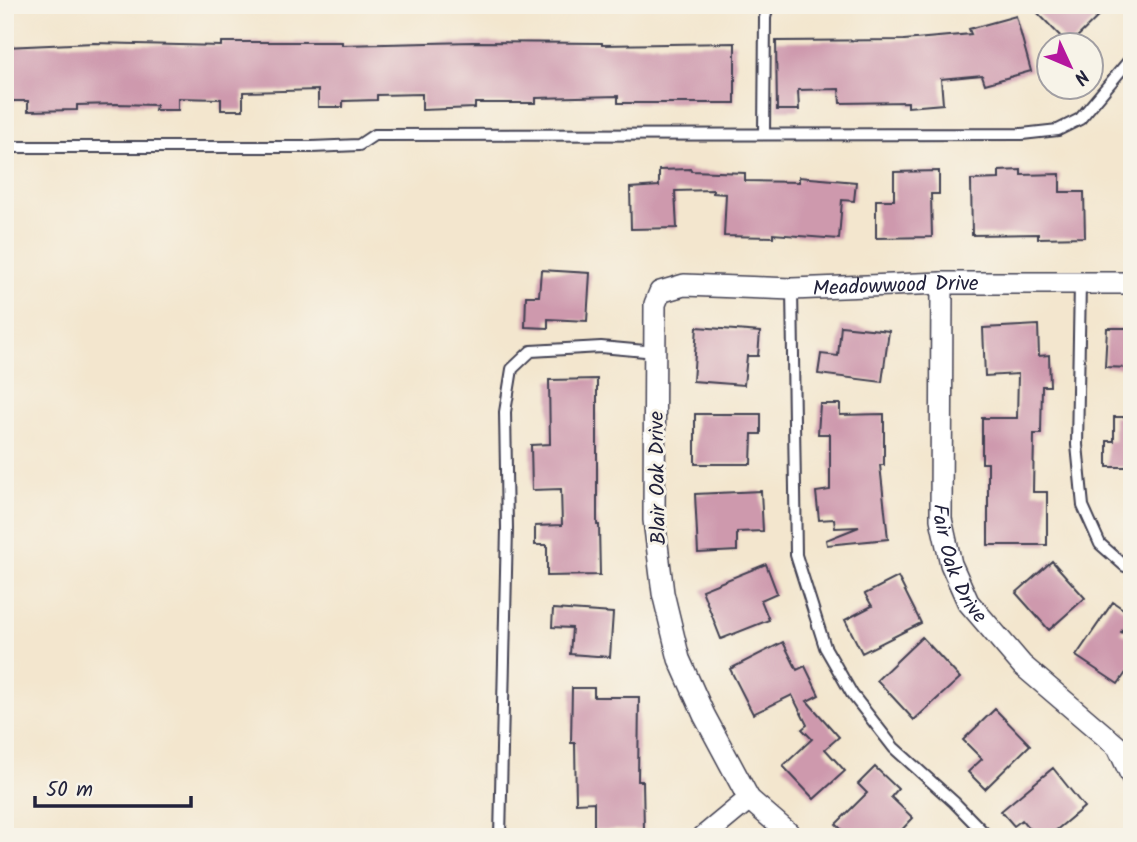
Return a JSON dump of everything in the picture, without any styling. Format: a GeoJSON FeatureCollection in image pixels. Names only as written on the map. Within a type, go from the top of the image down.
{"type":"FeatureCollection","features":[{"type":"Feature","properties":{"kind":"street","name":"Meadowwood Drive"},"geometry":{"type":"LineString","coordinates":[[660,292],[684,285],[792,289],[942,283],[1132,283]]}},
{"type":"Feature","properties":{"kind":"street","name":"Fair Oak Drive"},"geometry":{"type":"LineString","coordinates":[[942,283],[941,519],[951,564],[968,602],[1022,666],[1125,742],[1132,777]]}},
{"type":"Feature","properties":{"kind":"street","name":"Blair Oak Drive"},"geometry":{"type":"LineString","coordinates":[[660,292],[655,304],[654,520],[663,593],[679,659],[704,715],[749,799],[793,837]]}},
{"type":"Feature","properties":{"kind":"street"},"geometry":{"type":"LineString","coordinates":[[703,837],[749,799]]}},
{"type":"Feature","properties":{"kind":"lane"},"geometry":{"type":"LineString","coordinates":[[764,134],[765,18],[768,5]]}},
{"type":"Feature","properties":{"kind":"lane"},"geometry":{"type":"LineString","coordinates":[[5,147],[312,147],[359,145],[374,135],[1022,134],[1058,130],[1080,119],[1132,57]]}},
{"type":"Feature","properties":{"kind":"lane"},"geometry":{"type":"LineString","coordinates":[[1080,283],[1077,445],[1083,506],[1100,544],[1125,566],[1132,568]]}},
{"type":"Feature","properties":{"kind":"lane"},"geometry":{"type":"LineString","coordinates":[[792,289],[796,555],[825,647],[852,694],[894,748],[988,837]]}},
{"type":"Feature","properties":{"kind":"lane"},"geometry":{"type":"LineString","coordinates":[[500,837],[507,528],[505,412],[512,369],[531,351],[601,347],[656,352]]}},
{"type":"Feature","properties":{"kind":"building"},"geometry":{"type":"Polygon","coordinates":[[[1030,5],[1110,5],[1082,32],[1056,32],[1030,5]]]}},
{"type":"Feature","properties":{"kind":"building"},"geometry":{"type":"Polygon","coordinates":[[[1016,16],[1031,71],[985,84],[982,75],[941,79],[943,104],[908,107],[908,102],[840,103],[839,89],[798,90],[799,110],[777,110],[776,41],[904,40],[971,34],[969,29],[1016,16]]]}},
{"type":"Feature","properties":{"kind":"building"},"geometry":{"type":"Polygon","coordinates":[[[221,42],[342,42],[342,45],[473,42],[602,45],[735,43],[735,103],[618,103],[618,96],[536,98],[536,103],[475,103],[475,108],[422,110],[422,94],[377,95],[377,100],[343,101],[343,107],[318,107],[318,90],[243,92],[243,110],[221,110],[221,99],[178,98],[178,110],[155,110],[156,105],[116,104],[77,105],[77,110],[28,111],[28,101],[5,101],[5,47],[94,43],[221,46],[221,42]]]}},
{"type":"Feature","properties":{"kind":"building"},"geometry":{"type":"Polygon","coordinates":[[[659,170],[745,173],[745,181],[799,182],[799,177],[856,182],[854,201],[842,200],[839,239],[773,234],[773,237],[724,236],[726,194],[713,193],[713,190],[675,191],[677,228],[631,229],[630,188],[659,186],[659,170]]]}},
{"type":"Feature","properties":{"kind":"building"},"geometry":{"type":"Polygon","coordinates":[[[1021,170],[1021,175],[1060,174],[1060,192],[1084,192],[1085,237],[1038,238],[1038,234],[972,235],[971,180],[999,179],[999,171],[1021,170]]]}},
{"type":"Feature","properties":{"kind":"building"},"geometry":{"type":"Polygon","coordinates":[[[939,171],[939,194],[931,194],[932,237],[876,238],[876,200],[894,200],[894,172],[939,171]]]}},
{"type":"Feature","properties":{"kind":"building"},"geometry":{"type":"Polygon","coordinates":[[[541,270],[590,273],[587,321],[548,319],[548,328],[525,327],[526,296],[539,296],[541,270]]]}},
{"type":"Feature","properties":{"kind":"building"},"geometry":{"type":"Polygon","coordinates":[[[1038,325],[1039,356],[1049,355],[1050,386],[1042,386],[1041,434],[1034,434],[1033,492],[1047,492],[1047,545],[988,545],[988,463],[982,463],[982,418],[1017,418],[1018,374],[985,376],[983,328],[1038,325]]]}},
{"type":"Feature","properties":{"kind":"building"},"geometry":{"type":"Polygon","coordinates":[[[841,326],[889,331],[882,382],[818,374],[821,354],[838,356],[841,326]]]}},
{"type":"Feature","properties":{"kind":"building"},"geometry":{"type":"Polygon","coordinates":[[[697,327],[760,332],[758,356],[747,356],[744,385],[693,381],[697,327]]]}},
{"type":"Feature","properties":{"kind":"building"},"geometry":{"type":"Polygon","coordinates":[[[1107,328],[1132,328],[1132,368],[1105,367],[1107,328]]]}},
{"type":"Feature","properties":{"kind":"building"},"geometry":{"type":"Polygon","coordinates":[[[597,379],[597,525],[600,575],[547,576],[547,545],[535,545],[535,526],[562,525],[561,489],[532,490],[531,445],[550,444],[549,380],[597,379]]]}},
{"type":"Feature","properties":{"kind":"building"},"geometry":{"type":"Polygon","coordinates":[[[820,404],[840,404],[840,415],[884,414],[884,465],[880,465],[888,539],[827,545],[826,540],[859,527],[835,528],[834,519],[819,520],[816,492],[830,490],[830,434],[818,434],[820,404]]]}},
{"type":"Feature","properties":{"kind":"building"},"geometry":{"type":"Polygon","coordinates":[[[695,414],[761,414],[761,434],[752,434],[751,464],[695,464],[695,414]]]}},
{"type":"Feature","properties":{"kind":"building"},"geometry":{"type":"Polygon","coordinates":[[[1114,417],[1132,417],[1132,467],[1107,467],[1107,441],[1114,441],[1114,417]]]}},
{"type":"Feature","properties":{"kind":"building"},"geometry":{"type":"Polygon","coordinates":[[[761,491],[763,531],[737,532],[737,551],[698,553],[695,494],[761,491]]]}},
{"type":"Feature","properties":{"kind":"building"},"geometry":{"type":"Polygon","coordinates":[[[1052,561],[1085,598],[1049,630],[1016,593],[1052,561]]]}},
{"type":"Feature","properties":{"kind":"building"},"geometry":{"type":"Polygon","coordinates":[[[766,564],[777,593],[761,600],[769,620],[721,639],[702,590],[766,564]]]}},
{"type":"Feature","properties":{"kind":"building"},"geometry":{"type":"Polygon","coordinates":[[[898,577],[921,623],[862,653],[845,620],[872,606],[865,594],[898,577]]]}},
{"type":"Feature","properties":{"kind":"building"},"geometry":{"type":"Polygon","coordinates":[[[1113,602],[1132,615],[1121,632],[1132,639],[1132,664],[1118,684],[1076,656],[1113,602]]]}},
{"type":"Feature","properties":{"kind":"building"},"geometry":{"type":"Polygon","coordinates":[[[553,609],[613,613],[610,657],[570,654],[572,628],[552,627],[553,609]]]}},
{"type":"Feature","properties":{"kind":"building"},"geometry":{"type":"Polygon","coordinates":[[[922,637],[960,678],[914,720],[877,680],[922,637]]]}},
{"type":"Feature","properties":{"kind":"building"},"geometry":{"type":"Polygon","coordinates":[[[783,642],[797,670],[805,666],[819,695],[807,701],[839,737],[825,749],[845,771],[814,799],[783,766],[812,739],[802,729],[807,725],[792,695],[753,714],[730,669],[783,642]]]}},
{"type":"Feature","properties":{"kind":"building"},"geometry":{"type":"Polygon","coordinates":[[[572,688],[594,688],[594,697],[639,697],[638,781],[643,781],[644,830],[594,830],[594,802],[576,803],[575,743],[571,743],[572,688]]]}},
{"type":"Feature","properties":{"kind":"building"},"geometry":{"type":"Polygon","coordinates":[[[995,709],[1030,745],[985,789],[968,772],[982,759],[963,740],[995,709]]]}},
{"type":"Feature","properties":{"kind":"building"},"geometry":{"type":"Polygon","coordinates":[[[875,767],[898,789],[891,797],[913,818],[895,837],[849,837],[836,824],[867,793],[858,784],[875,767]]]}},
{"type":"Feature","properties":{"kind":"building"},"geometry":{"type":"Polygon","coordinates":[[[1053,768],[1084,807],[1048,837],[1036,837],[1022,820],[1014,826],[1001,811],[1053,768]]]}}]}
